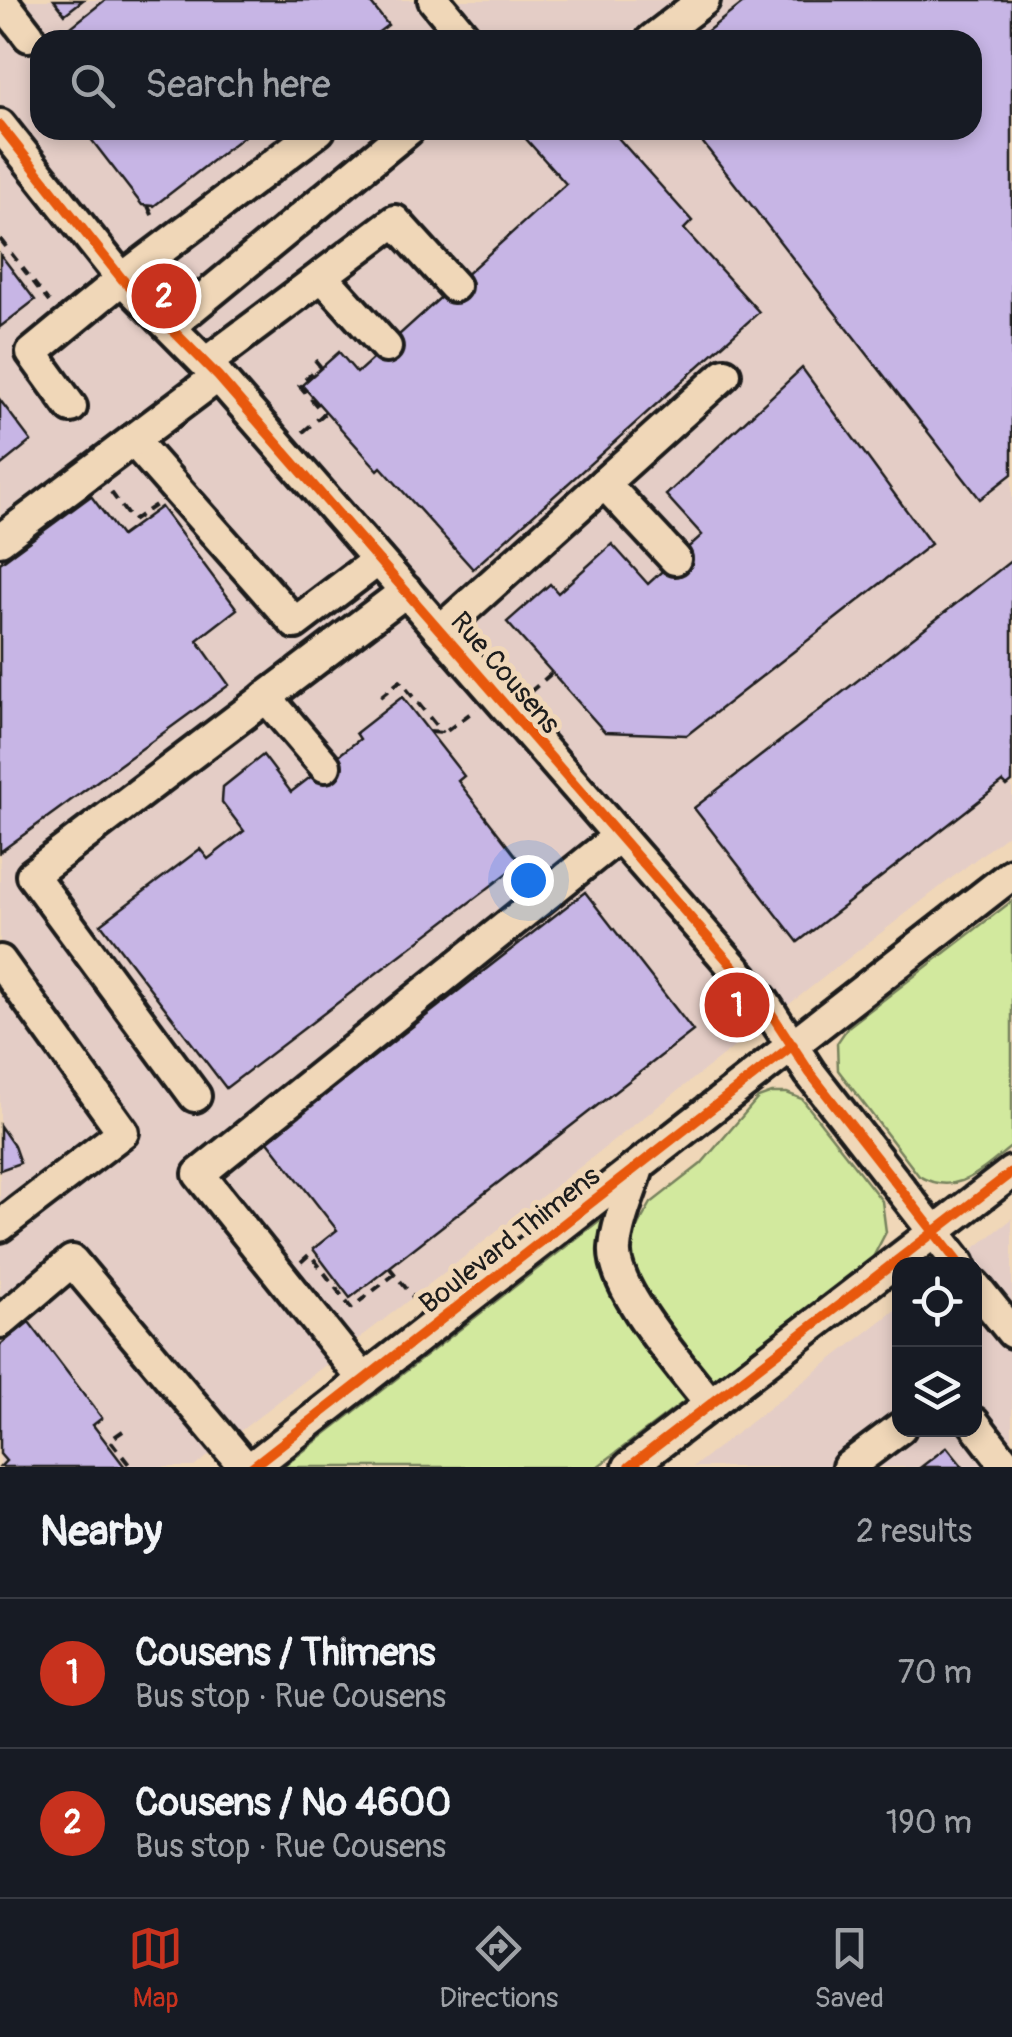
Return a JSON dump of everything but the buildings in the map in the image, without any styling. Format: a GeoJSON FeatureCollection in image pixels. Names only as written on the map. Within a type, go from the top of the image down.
{"type":"FeatureCollection","features":[{"type":"Feature","properties":{"kind":"street"},"geometry":{"type":"LineString","coordinates":[[1,0],[29,36]]}},
{"type":"Feature","properties":{"kind":"street"},"geometry":{"type":"LineString","coordinates":[[434,0],[459,30]]}},
{"type":"Feature","properties":{"kind":"street"},"geometry":{"type":"LineString","coordinates":[[665,30],[704,0]]}},
{"type":"Feature","properties":{"kind":"street","name":"Rue Cousens"},"geometry":{"type":"LineString","coordinates":[[0,124],[122,278],[212,369],[764,1001],[810,1073],[953,1257]]}},
{"type":"Feature","properties":{"kind":"street"},"geometry":{"type":"LineString","coordinates":[[71,407],[32,353],[122,278],[306,140]]}},
{"type":"Feature","properties":{"kind":"street"},"geometry":{"type":"LineString","coordinates":[[170,326],[396,140]]}},
{"type":"Feature","properties":{"kind":"street"},"geometry":{"type":"LineString","coordinates":[[0,540],[133,440],[322,276],[395,221],[454,286]]}},
{"type":"Feature","properties":{"kind":"street"},"geometry":{"type":"LineString","coordinates":[[322,276],[386,347]]}},
{"type":"Feature","properties":{"kind":"street"},"geometry":{"type":"LineString","coordinates":[[440,631],[726,374]]}},
{"type":"Feature","properties":{"kind":"street"},"geometry":{"type":"LineString","coordinates":[[133,440],[295,623],[378,560]]}},
{"type":"Feature","properties":{"kind":"street"},"geometry":{"type":"LineString","coordinates":[[604,484],[675,560]]}},
{"type":"Feature","properties":{"kind":"street"},"geometry":{"type":"LineString","coordinates":[[195,1096],[32,875],[406,591]]}},
{"type":"Feature","properties":{"kind":"street"},"geometry":{"type":"LineString","coordinates":[[266,697],[325,766]]}},
{"type":"Feature","properties":{"kind":"street"},"geometry":{"type":"LineString","coordinates":[[364,1380],[199,1174],[619,836]]}},
{"type":"Feature","properties":{"kind":"street","name":"Boulevard Thimens"},"geometry":{"type":"LineString","coordinates":[[248,1467],[1012,874]]}},
{"type":"Feature","properties":{"kind":"street"},"geometry":{"type":"LineString","coordinates":[[0,1226],[123,1132],[4,974]]}},
{"type":"Feature","properties":{"kind":"street"},"geometry":{"type":"LineString","coordinates":[[638,1168],[615,1246],[617,1271],[634,1303],[711,1405]]}},
{"type":"Feature","properties":{"kind":"street"},"geometry":{"type":"LineString","coordinates":[[629,1467],[1012,1172]]}},
{"type":"Feature","properties":{"kind":"street"},"geometry":{"type":"LineString","coordinates":[[0,1322],[72,1261],[248,1467]]}},
{"type":"Feature","properties":{"kind":"street"},"geometry":{"type":"LineString","coordinates":[[982,1295],[1012,1332]]}},
{"type":"Feature","properties":{"kind":"street"},"geometry":{"type":"LineString","coordinates":[[982,1433],[1008,1467]]}},
{"type":"Feature","properties":{"kind":"street"},"geometry":{"type":"LineString","coordinates":[[848,1467],[892,1434]]}},
{"type":"Feature","properties":{"kind":"path"},"geometry":{"type":"LineString","coordinates":[[0,239],[56,312]]}},
{"type":"Feature","properties":{"kind":"path"},"geometry":{"type":"LineString","coordinates":[[302,433],[324,413],[298,386],[320,366],[315,360]]}},
{"type":"Feature","properties":{"kind":"path"},"geometry":{"type":"LineString","coordinates":[[104,482],[134,523],[168,497]]}},
{"type":"Feature","properties":{"kind":"path"},"geometry":{"type":"LineString","coordinates":[[522,699],[552,672]]}},
{"type":"Feature","properties":{"kind":"path"},"geometry":{"type":"LineString","coordinates":[[380,697],[400,681],[442,733]]}},
{"type":"Feature","properties":{"kind":"path"},"geometry":{"type":"LineString","coordinates":[[430,732],[442,733],[476,708]]}},
{"type":"Feature","properties":{"kind":"path"},"geometry":{"type":"LineString","coordinates":[[307,1257],[310,1254],[351,1308],[395,1274]]}},
{"type":"Feature","properties":{"kind":"path"},"geometry":{"type":"LineString","coordinates":[[389,1267],[420,1306]]}},
{"type":"Feature","properties":{"kind":"path"},"geometry":{"type":"LineString","coordinates":[[123,1431],[110,1440],[130,1467]]}},
{"type":"Feature","properties":{"kind":"shaded area"},"geometry":{"type":"Polygon","coordinates":[[[0,0],[1012,0],[1012,831],[194,1467],[0,1467],[0,0]]]}},
{"type":"Feature","properties":{"kind":"shaded area"},"geometry":{"type":"Polygon","coordinates":[[[1012,1219],[1012,1467],[693,1467],[892,1312],[892,1437],[982,1437],[982,1257],[963,1257],[1012,1219]]]}},
{"type":"Feature","properties":{"kind":"green space"},"geometry":{"type":"Polygon","coordinates":[[[1012,901],[1012,1146],[969,1178],[946,1184],[933,1182],[919,1176],[838,1070],[837,1043],[848,1027],[1012,901]]]}},
{"type":"Feature","properties":{"kind":"green space"},"geometry":{"type":"Polygon","coordinates":[[[772,1093],[802,1099],[882,1201],[886,1232],[871,1261],[597,1467],[283,1467],[604,1217],[631,1238],[651,1203],[701,1164],[758,1098],[772,1093]]]}},
{"type":"Feature","properties":{"kind":"cycle path"},"geometry":{"type":"LineString","coordinates":[[0,125],[122,279],[218,376],[763,1001],[810,1073],[954,1257]]}},
{"type":"Feature","properties":{"kind":"cycle path"},"geometry":{"type":"LineString","coordinates":[[252,1467],[793,1045]]}},
{"type":"Feature","properties":{"kind":"cycle path"},"geometry":{"type":"LineString","coordinates":[[629,1467],[1012,1172]]}},
{"type":"Feature","properties":{"kind":"place","name":"Cousens / No 4600"},"geometry":{"type":"Point","coordinates":[164,296]}},
{"type":"Feature","properties":{"kind":"place","name":"Cousens / Thimens"},"geometry":{"type":"Point","coordinates":[737,1005]}}]}
